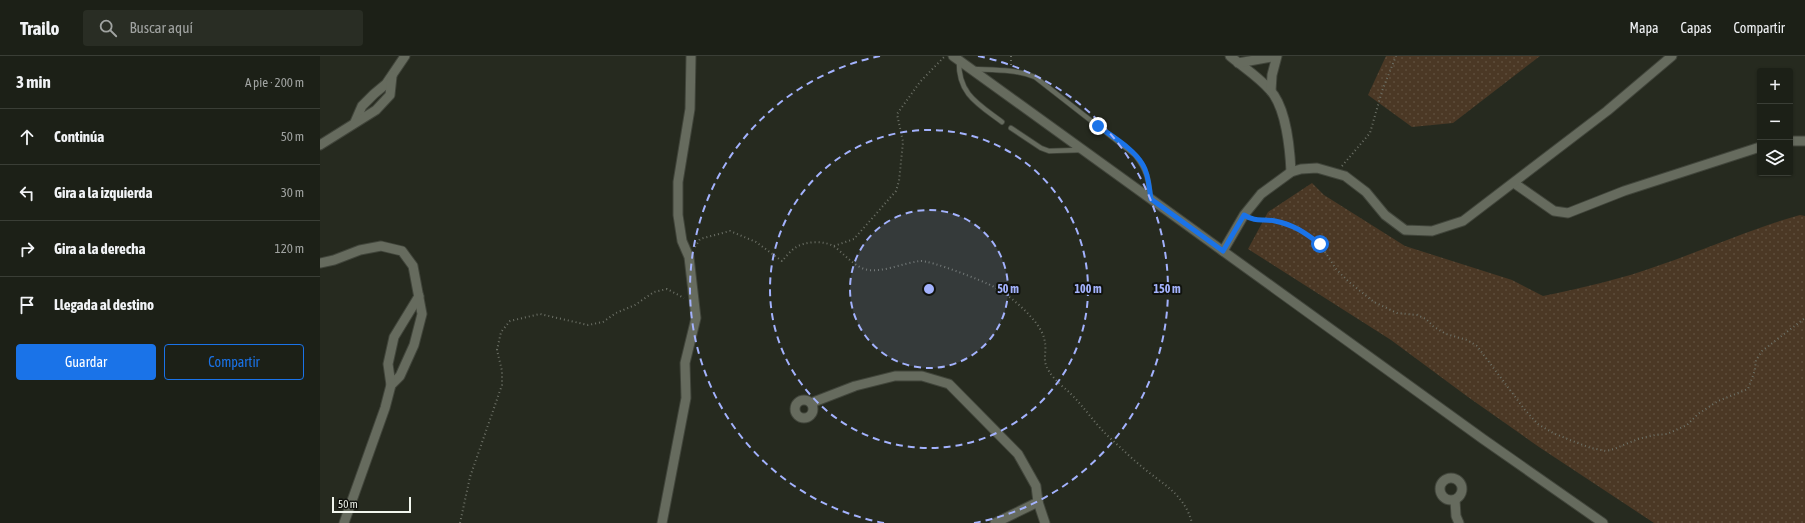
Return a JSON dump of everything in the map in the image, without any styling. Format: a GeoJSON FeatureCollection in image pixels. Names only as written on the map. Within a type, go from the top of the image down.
{"type":"FeatureCollection","features":[{"type":"Feature","properties":{"kind":"street"},"geometry":{"type":"LineString","coordinates":[[320,145],[376,110],[390,95],[392,76],[405,56]]}},
{"type":"Feature","properties":{"kind":"street"},"geometry":{"type":"LineString","coordinates":[[662,523],[686,398],[685,363],[696,318],[689,257],[682,240],[678,215],[678,182],[690,109],[691,56]]}},
{"type":"Feature","properties":{"kind":"street"},"geometry":{"type":"LineString","coordinates":[[1230,56],[1271,91],[1283,116],[1290,151],[1291,172]]}},
{"type":"Feature","properties":{"kind":"street"},"geometry":{"type":"LineString","coordinates":[[1238,64],[1277,56],[1272,75],[1271,91]]}},
{"type":"Feature","properties":{"kind":"street"},"geometry":{"type":"LineString","coordinates":[[1223,251],[1244,215],[1261,194],[1291,172],[1301,169],[1317,168],[1345,176],[1366,192],[1385,215],[1405,230],[1432,231],[1463,222],[1607,111],[1672,56]]}},
{"type":"Feature","properties":{"kind":"street"},"geometry":{"type":"LineString","coordinates":[[956,58],[1477,434],[1603,523]]}},
{"type":"Feature","properties":{"kind":"street"},"geometry":{"type":"LineString","coordinates":[[1793,141],[1805,141]]}},
{"type":"Feature","properties":{"kind":"street"},"geometry":{"type":"LineString","coordinates":[[1514,183],[1554,211],[1568,213],[1624,191],[1757,148]]}},
{"type":"Feature","properties":{"kind":"street"},"geometry":{"type":"LineString","coordinates":[[320,264],[360,250],[381,246],[402,251],[413,266],[422,314],[414,346],[400,376],[391,384]]}},
{"type":"Feature","properties":{"kind":"street"},"geometry":{"type":"LineString","coordinates":[[344,523],[385,408],[391,384],[388,364],[394,337],[419,296]]}},
{"type":"Feature","properties":{"kind":"street"},"geometry":{"type":"LineString","coordinates":[[811,403],[855,386],[895,376],[922,376],[949,384],[1018,454],[1036,486],[1038,502],[1045,523]]}},
{"type":"Feature","properties":{"kind":"street"},"geometry":{"type":"LineString","coordinates":[[1455,500],[1456,516],[1459,523]]}},
{"type":"Feature","properties":{"kind":"street"},"geometry":{"type":"LineString","coordinates":[[995,523],[1038,502]]}},
{"type":"Feature","properties":{"kind":"lane"},"geometry":{"type":"LineString","coordinates":[[956,58],[959,73],[967,93],[1002,122]]}},
{"type":"Feature","properties":{"kind":"lane"},"geometry":{"type":"LineString","coordinates":[[970,69],[1011,70],[1023,72],[1035,77],[1135,155],[1144,166],[1149,182],[1151,199]]}},
{"type":"Feature","properties":{"kind":"lane"},"geometry":{"type":"LineString","coordinates":[[1011,128],[1041,148],[1049,151],[1082,150]]}},
{"type":"Feature","properties":{"kind":"path"},"geometry":{"type":"LineString","coordinates":[[689,257],[700,239],[730,231],[756,242],[782,261],[795,248],[812,242],[834,246],[854,239],[896,191],[899,181],[903,142],[897,114],[920,82],[944,56]]}},
{"type":"Feature","properties":{"kind":"path"},"geometry":{"type":"LineString","coordinates":[[1336,174],[1370,133],[1382,91],[1396,56]]}},
{"type":"Feature","properties":{"kind":"path"},"geometry":{"type":"LineString","coordinates":[[1244,215],[1252,220],[1273,220],[1298,227],[1320,244],[1336,269],[1349,282],[1374,302],[1397,313],[1417,315],[1426,319],[1434,327],[1446,334],[1467,340],[1477,346],[1521,405],[1538,424],[1575,442],[1591,448],[1606,451],[1649,436],[1667,434],[1687,425],[1698,414],[1718,401],[1748,389],[1755,370],[1756,360],[1762,351],[1805,318]]}},
{"type":"Feature","properties":{"kind":"path"},"geometry":{"type":"LineString","coordinates":[[834,246],[848,260],[863,268],[874,271],[922,261],[966,275],[995,287],[1028,314],[1038,326],[1044,338],[1045,363],[1054,378],[1072,395],[1090,418],[1109,437],[1141,466],[1178,494],[1188,511],[1192,523]]}},
{"type":"Feature","properties":{"kind":"path"},"geometry":{"type":"LineString","coordinates":[[460,523],[470,477],[502,386],[502,371],[497,350],[501,332],[510,321],[540,314],[588,325],[603,322],[635,305],[654,292],[667,289],[695,305]]}},
{"type":"Feature","properties":{"kind":"shaded area"},"geometry":{"type":"Polygon","coordinates":[[[1386,56],[1540,56],[1453,123],[1412,127],[1368,95],[1386,56]]]}},
{"type":"Feature","properties":{"kind":"shaded area"},"geometry":{"type":"Polygon","coordinates":[[[1312,183],[1324,195],[1405,246],[1512,280],[1543,296],[1631,275],[1678,259],[1764,226],[1800,215],[1805,216],[1805,523],[1654,523],[1539,447],[1391,340],[1248,249],[1268,212],[1312,183]]]}},
{"type":"Feature","properties":{"kind":"route"},"geometry":{"type":"LineString","coordinates":[[1098,126],[1135,155],[1144,166],[1149,182],[1151,199],[1223,251],[1244,215],[1252,220],[1273,220],[1298,227],[1320,244]]}}]}
